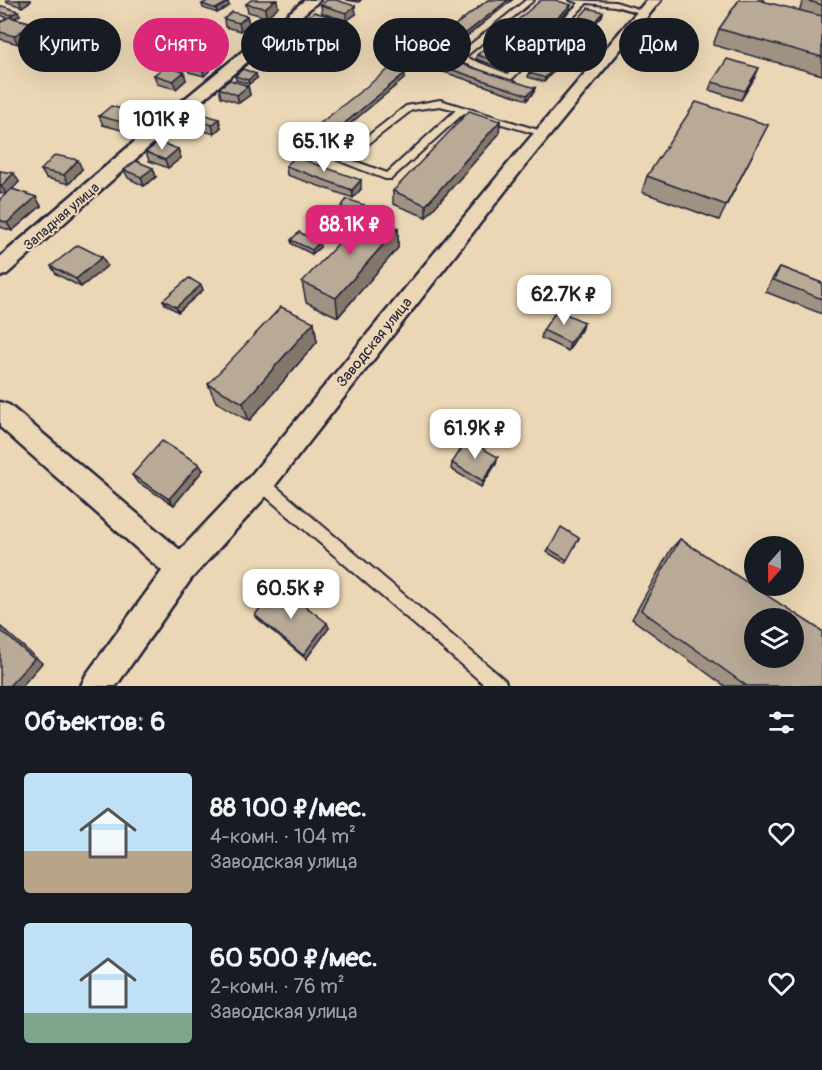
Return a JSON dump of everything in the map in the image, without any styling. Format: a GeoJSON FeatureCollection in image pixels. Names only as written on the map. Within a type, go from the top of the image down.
{"type":"FeatureCollection","features":[{"type":"Feature","properties":{"kind":"street","name":"Западная улица"},"geometry":{"type":"LineString","coordinates":[[0,269],[181,110],[314,0]]}},
{"type":"Feature","properties":{"kind":"street","name":"Заводская улица"},"geometry":{"type":"LineString","coordinates":[[97,686],[181,569],[261,483],[543,133],[649,6]]}},
{"type":"Feature","properties":{"kind":"street"},"geometry":{"type":"LineString","coordinates":[[0,412],[181,569]]}},
{"type":"Feature","properties":{"kind":"lane"},"geometry":{"type":"LineString","coordinates":[[530,0],[459,58],[509,76],[584,2]]}},
{"type":"Feature","properties":{"kind":"lane"},"geometry":{"type":"LineString","coordinates":[[574,0],[649,6]]}},
{"type":"Feature","properties":{"kind":"lane"},"geometry":{"type":"LineString","coordinates":[[463,109],[388,177],[342,160],[409,108],[440,103],[463,109],[543,133]]}},
{"type":"Feature","properties":{"kind":"lane"},"geometry":{"type":"LineString","coordinates":[[261,483],[499,686]]}},
{"type":"Feature","properties":{"kind":"building"},"geometry":{"type":"Polygon","coordinates":[[[209,0],[228,2],[216,9],[202,4],[209,0]]]}},
{"type":"Feature","properties":{"kind":"building"},"geometry":{"type":"Polygon","coordinates":[[[251,0],[275,0],[265,8],[246,4],[251,0]]]}},
{"type":"Feature","properties":{"kind":"building"},"geometry":{"type":"Polygon","coordinates":[[[327,0],[336,0],[355,6],[346,13],[321,5],[327,0]]]}},
{"type":"Feature","properties":{"kind":"building"},"geometry":{"type":"Polygon","coordinates":[[[488,0],[508,0],[471,29],[471,18],[465,18],[488,0]]]}},
{"type":"Feature","properties":{"kind":"building"},"geometry":{"type":"Polygon","coordinates":[[[541,0],[555,0],[571,5],[556,18],[520,18],[541,0]]]}},
{"type":"Feature","properties":{"kind":"building"},"geometry":{"type":"Polygon","coordinates":[[[739,0],[763,0],[822,16],[822,57],[719,29],[739,0]]]}},
{"type":"Feature","properties":{"kind":"building"},"geometry":{"type":"Polygon","coordinates":[[[805,0],[822,0],[822,5],[805,0]]]}},
{"type":"Feature","properties":{"kind":"building"},"geometry":{"type":"Polygon","coordinates":[[[2,6],[18,11],[11,15],[0,12],[2,6]]]}},
{"type":"Feature","properties":{"kind":"building"},"geometry":{"type":"Polygon","coordinates":[[[588,8],[603,12],[598,18],[579,18],[588,8]]]}},
{"type":"Feature","properties":{"kind":"building"},"geometry":{"type":"Polygon","coordinates":[[[232,12],[247,16],[241,18],[239,23],[225,18],[232,12]]]}},
{"type":"Feature","properties":{"kind":"building"},"geometry":{"type":"Polygon","coordinates":[[[314,12],[332,17],[331,18],[305,18],[314,12]]]}},
{"type":"Feature","properties":{"kind":"building"},"geometry":{"type":"Polygon","coordinates":[[[9,17],[18,19],[18,33],[14,36],[0,32],[0,23],[9,17]]]}},
{"type":"Feature","properties":{"kind":"building"},"geometry":{"type":"Polygon","coordinates":[[[727,59],[759,68],[745,91],[712,82],[727,59]]]}},
{"type":"Feature","properties":{"kind":"building"},"geometry":{"type":"Polygon","coordinates":[[[471,67],[535,88],[527,95],[459,72],[471,72],[471,67]]]}},
{"type":"Feature","properties":{"kind":"building"},"geometry":{"type":"Polygon","coordinates":[[[241,71],[256,74],[248,80],[235,76],[241,71]]]}},
{"type":"Feature","properties":{"kind":"building"},"geometry":{"type":"Polygon","coordinates":[[[158,72],[184,72],[173,81],[154,75],[158,72]]]}},
{"type":"Feature","properties":{"kind":"building"},"geometry":{"type":"Polygon","coordinates":[[[385,72],[405,73],[316,147],[299,140],[385,72]]]}},
{"type":"Feature","properties":{"kind":"building"},"geometry":{"type":"Polygon","coordinates":[[[530,72],[550,72],[545,78],[530,72]]]}},
{"type":"Feature","properties":{"kind":"building"},"geometry":{"type":"Polygon","coordinates":[[[230,80],[248,86],[237,95],[219,88],[230,80]]]}},
{"type":"Feature","properties":{"kind":"building"},"geometry":{"type":"Polygon","coordinates":[[[696,102],[768,125],[726,205],[647,176],[696,102]]]}},
{"type":"Feature","properties":{"kind":"building"},"geometry":{"type":"Polygon","coordinates":[[[111,106],[133,112],[121,122],[99,116],[111,106]]]}},
{"type":"Feature","properties":{"kind":"building"},"geometry":{"type":"Polygon","coordinates":[[[193,111],[219,119],[212,125],[186,117],[193,111]]]}},
{"type":"Feature","properties":{"kind":"building"},"geometry":{"type":"Polygon","coordinates":[[[469,111],[500,121],[426,205],[393,191],[469,111]]]}},
{"type":"Feature","properties":{"kind":"building"},"geometry":{"type":"Polygon","coordinates":[[[159,142],[178,149],[165,160],[146,152],[159,142]]]}},
{"type":"Feature","properties":{"kind":"building"},"geometry":{"type":"Polygon","coordinates":[[[55,155],[78,160],[64,175],[41,170],[55,155]]]}},
{"type":"Feature","properties":{"kind":"building"},"geometry":{"type":"Polygon","coordinates":[[[295,157],[361,180],[352,190],[286,166],[295,157]]]}},
{"type":"Feature","properties":{"kind":"building"},"geometry":{"type":"Polygon","coordinates":[[[136,161],[153,168],[141,177],[124,170],[136,161]]]}},
{"type":"Feature","properties":{"kind":"building"},"geometry":{"type":"Polygon","coordinates":[[[0,171],[14,173],[1,186],[0,186],[0,171]]]}},
{"type":"Feature","properties":{"kind":"building"},"geometry":{"type":"Polygon","coordinates":[[[12,189],[36,197],[7,223],[0,220],[0,199],[12,189]]]}},
{"type":"Feature","properties":{"kind":"building"},"geometry":{"type":"Polygon","coordinates":[[[347,199],[364,205],[358,213],[341,207],[347,199]]]}},
{"type":"Feature","properties":{"kind":"building"},"geometry":{"type":"Polygon","coordinates":[[[366,214],[398,228],[336,298],[302,282],[366,214]]]}},
{"type":"Feature","properties":{"kind":"building"},"geometry":{"type":"Polygon","coordinates":[[[299,232],[319,243],[312,250],[291,240],[299,232]]]}},
{"type":"Feature","properties":{"kind":"building"},"geometry":{"type":"Polygon","coordinates":[[[78,245],[102,257],[76,279],[51,266],[78,245]]]}},
{"type":"Feature","properties":{"kind":"building"},"geometry":{"type":"Polygon","coordinates":[[[780,267],[822,283],[822,299],[774,280],[780,267]]]}},
{"type":"Feature","properties":{"kind":"building"},"geometry":{"type":"Polygon","coordinates":[[[189,278],[201,285],[176,307],[163,300],[189,278]]]}},
{"type":"Feature","properties":{"kind":"building"},"geometry":{"type":"Polygon","coordinates":[[[281,307],[314,322],[243,403],[208,384],[281,307]]]}},
{"type":"Feature","properties":{"kind":"building"},"geometry":{"type":"Polygon","coordinates":[[[557,310],[584,322],[570,343],[543,330],[557,310]]]}},
{"type":"Feature","properties":{"kind":"building"},"geometry":{"type":"Polygon","coordinates":[[[467,440],[498,457],[483,481],[452,463],[467,440]]]}},
{"type":"Feature","properties":{"kind":"building"},"geometry":{"type":"Polygon","coordinates":[[[162,441],[199,464],[169,499],[132,475],[162,441]]]}},
{"type":"Feature","properties":{"kind":"building"},"geometry":{"type":"Polygon","coordinates":[[[561,527],[579,538],[567,560],[549,549],[561,527]]]}},
{"type":"Feature","properties":{"kind":"building"},"geometry":{"type":"Polygon","coordinates":[[[680,539],[744,580],[744,596],[768,596],[786,608],[744,608],[744,668],[804,668],[804,619],[822,631],[822,686],[747,686],[641,610],[680,539]]]}},
{"type":"Feature","properties":{"kind":"building"},"geometry":{"type":"Polygon","coordinates":[[[278,585],[327,623],[303,655],[255,615],[278,585]]]}},
{"type":"Feature","properties":{"kind":"building"},"geometry":{"type":"Polygon","coordinates":[[[0,630],[34,659],[9,686],[0,686],[0,630]]]}}]}
